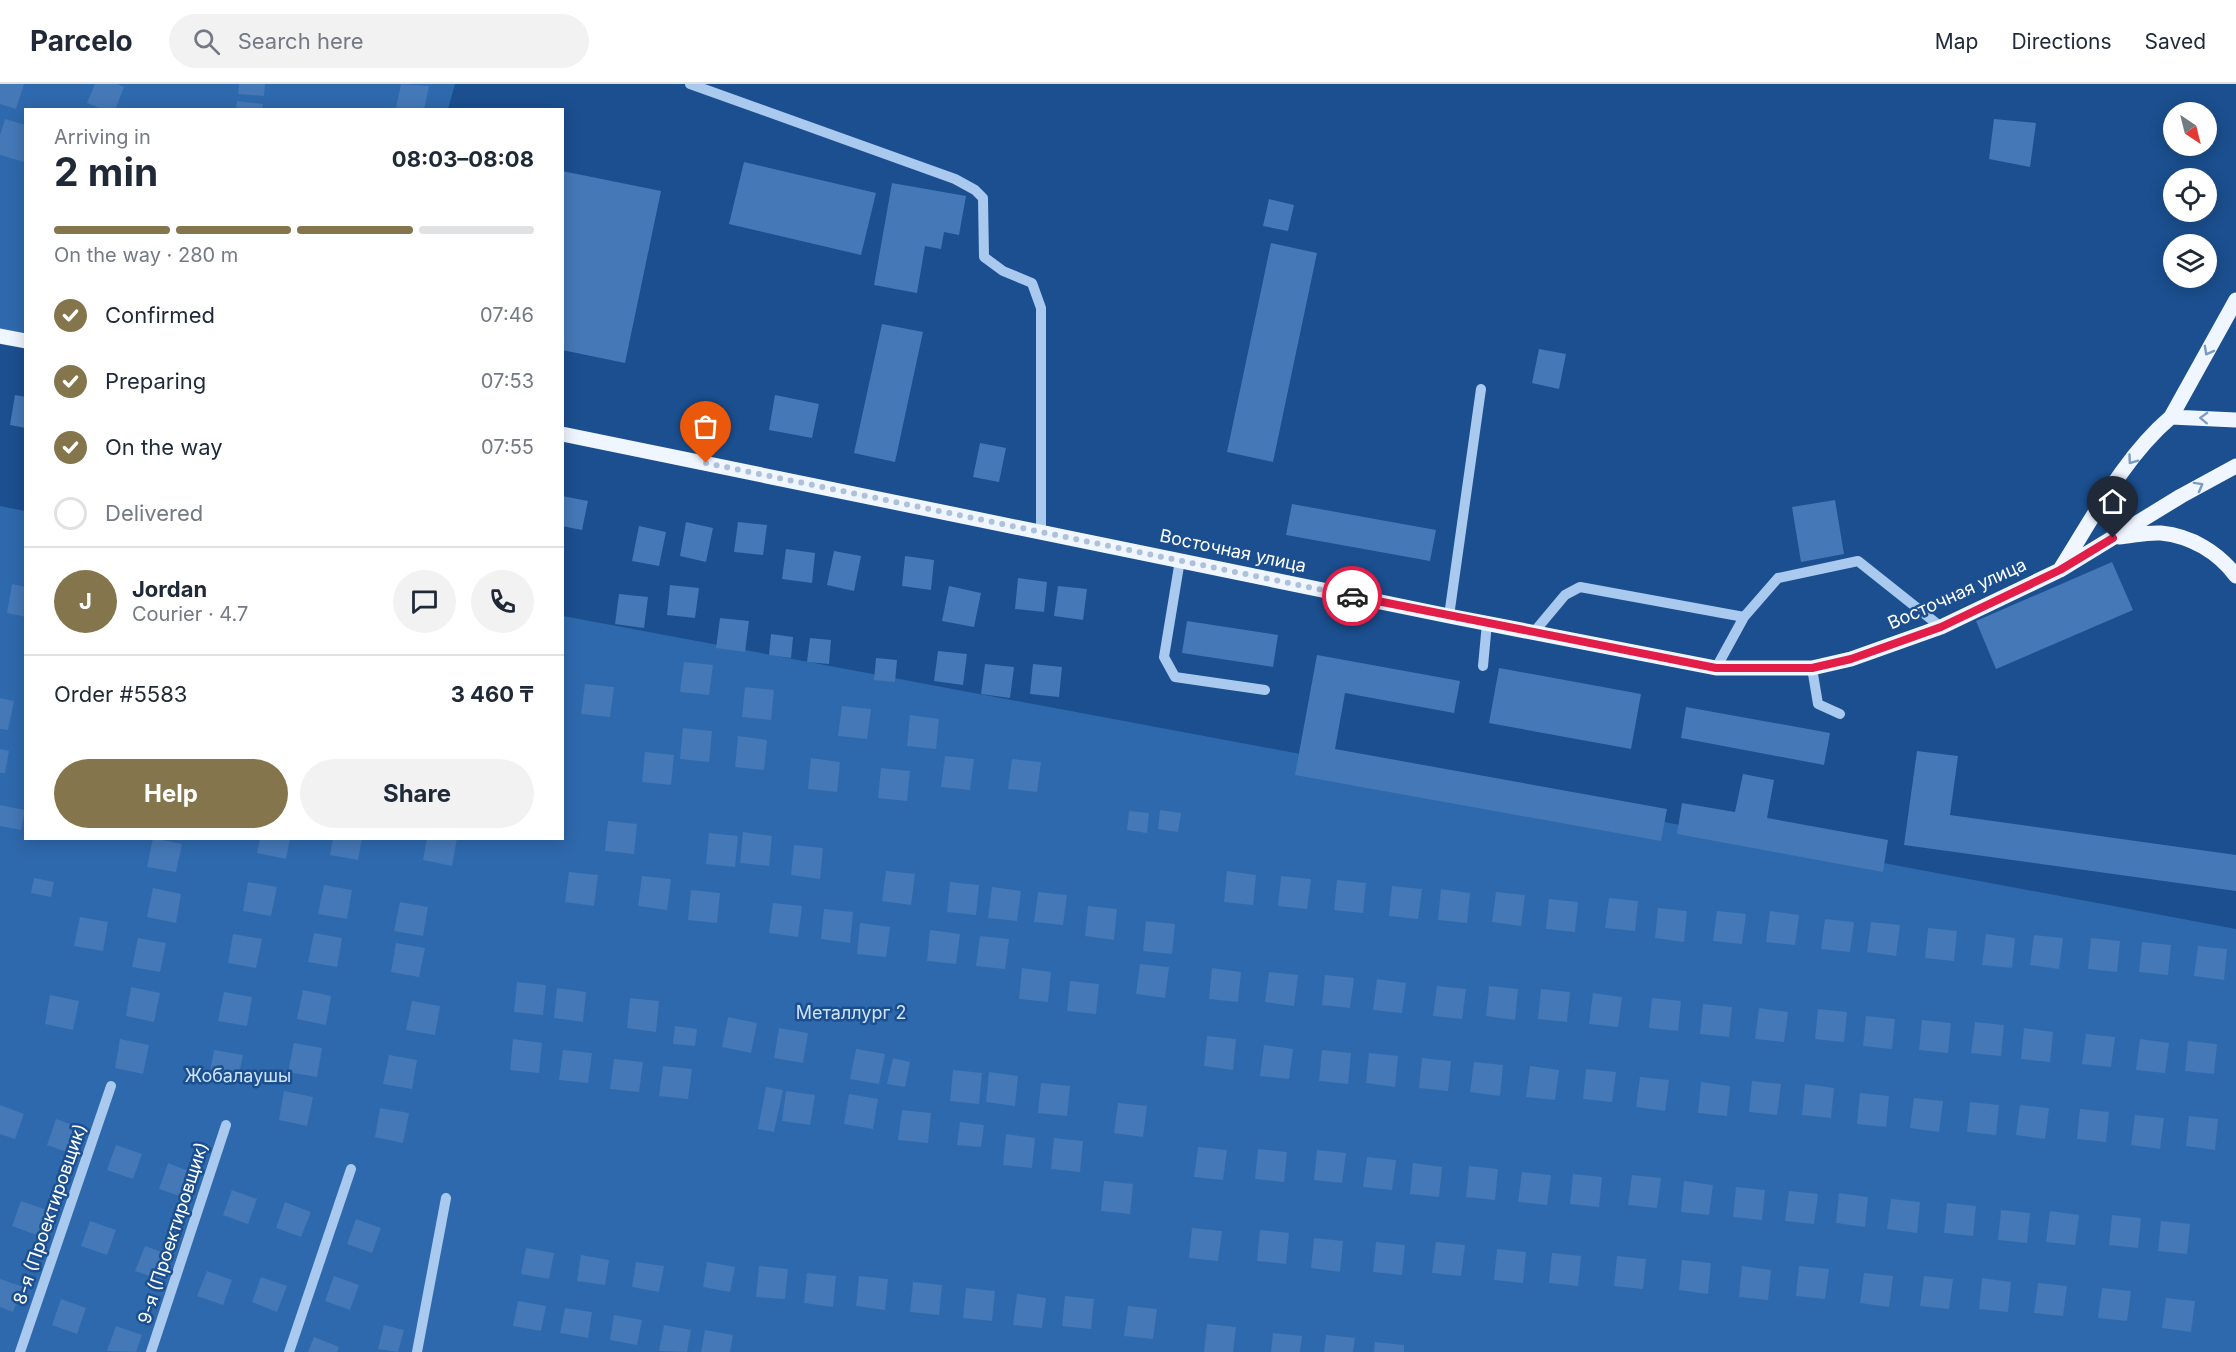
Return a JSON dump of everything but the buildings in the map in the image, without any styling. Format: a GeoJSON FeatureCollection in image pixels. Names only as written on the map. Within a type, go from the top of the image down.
{"type":"FeatureCollection","features":[{"type":"Feature","properties":{"kind":"main road"},"geometry":{"type":"LineString","coordinates":[[2060,570],[2115,483],[2146,440],[2171,417],[2236,300]]}},
{"type":"Feature","properties":{"kind":"main road"},"geometry":{"type":"LineString","coordinates":[[0,336],[24,341]]}},
{"type":"Feature","properties":{"kind":"main road"},"geometry":{"type":"LineString","coordinates":[[2171,417],[2236,420]]}},
{"type":"Feature","properties":{"kind":"main road","name":"Восточная улица"},"geometry":{"type":"LineString","coordinates":[[564,434],[1449,616],[1716,668],[1812,668],[1851,659],[1941,627],[2060,570],[2236,466]]}},
{"type":"Feature","properties":{"kind":"main road"},"geometry":{"type":"LineString","coordinates":[[2113,538],[2160,533],[2191,539],[2215,554],[2236,576]]}},
{"type":"Feature","properties":{"kind":"street"},"geometry":{"type":"LineString","coordinates":[[690,84],[955,179],[975,190],[983,198],[984,257],[1003,271],[1032,283],[1041,308],[1041,532]]}},
{"type":"Feature","properties":{"kind":"street"},"geometry":{"type":"LineString","coordinates":[[1449,616],[1481,389]]}},
{"type":"Feature","properties":{"kind":"street"},"geometry":{"type":"LineString","coordinates":[[1180,560],[1164,657],[1175,678],[1264,690]]}},
{"type":"Feature","properties":{"kind":"street"},"geometry":{"type":"LineString","coordinates":[[1716,668],[1743,617],[1778,578],[1858,561],[1941,627]]}},
{"type":"Feature","properties":{"kind":"street"},"geometry":{"type":"LineString","coordinates":[[1534,632],[1565,595],[1580,587],[1743,617]]}},
{"type":"Feature","properties":{"kind":"street"},"geometry":{"type":"LineString","coordinates":[[1483,666],[1487,623]]}},
{"type":"Feature","properties":{"kind":"street"},"geometry":{"type":"LineString","coordinates":[[1812,668],[1818,704],[1840,714]]}},
{"type":"Feature","properties":{"kind":"street","name":"8-я (Проектировщик)"},"geometry":{"type":"LineString","coordinates":[[20,1352],[111,1086]]}},
{"type":"Feature","properties":{"kind":"street","name":"9-я (Проектировщик)"},"geometry":{"type":"LineString","coordinates":[[151,1352],[226,1125]]}},
{"type":"Feature","properties":{"kind":"street"},"geometry":{"type":"LineString","coordinates":[[289,1352],[351,1169]]}},
{"type":"Feature","properties":{"kind":"street"},"geometry":{"type":"LineString","coordinates":[[417,1352],[446,1198]]}},
{"type":"Feature","properties":{"kind":"green space"},"geometry":{"type":"Polygon","coordinates":[[[0,84],[455,84],[448,108],[24,108],[24,349],[0,344],[0,84]]]}},
{"type":"Feature","properties":{"kind":"green space","name":"Металлург 2"},"geometry":{"type":"Polygon","coordinates":[[[0,506],[24,511],[24,840],[564,840],[564,616],[2236,929],[2236,1352],[0,1352],[0,506]]]}},
{"type":"Feature","properties":{"kind":"way so far"},"geometry":{"type":"LineString","coordinates":[[706,463],[1352,596]]}},
{"type":"Feature","properties":{"kind":"route"},"geometry":{"type":"LineString","coordinates":[[1352,596],[1716,668],[1812,668],[1851,659],[1941,627],[2060,570],[2113,538]]}},
{"type":"Feature","properties":{"kind":"park label","name":"Жобалаушы"},"geometry":{"type":"Point","coordinates":[238,1076]}}]}
